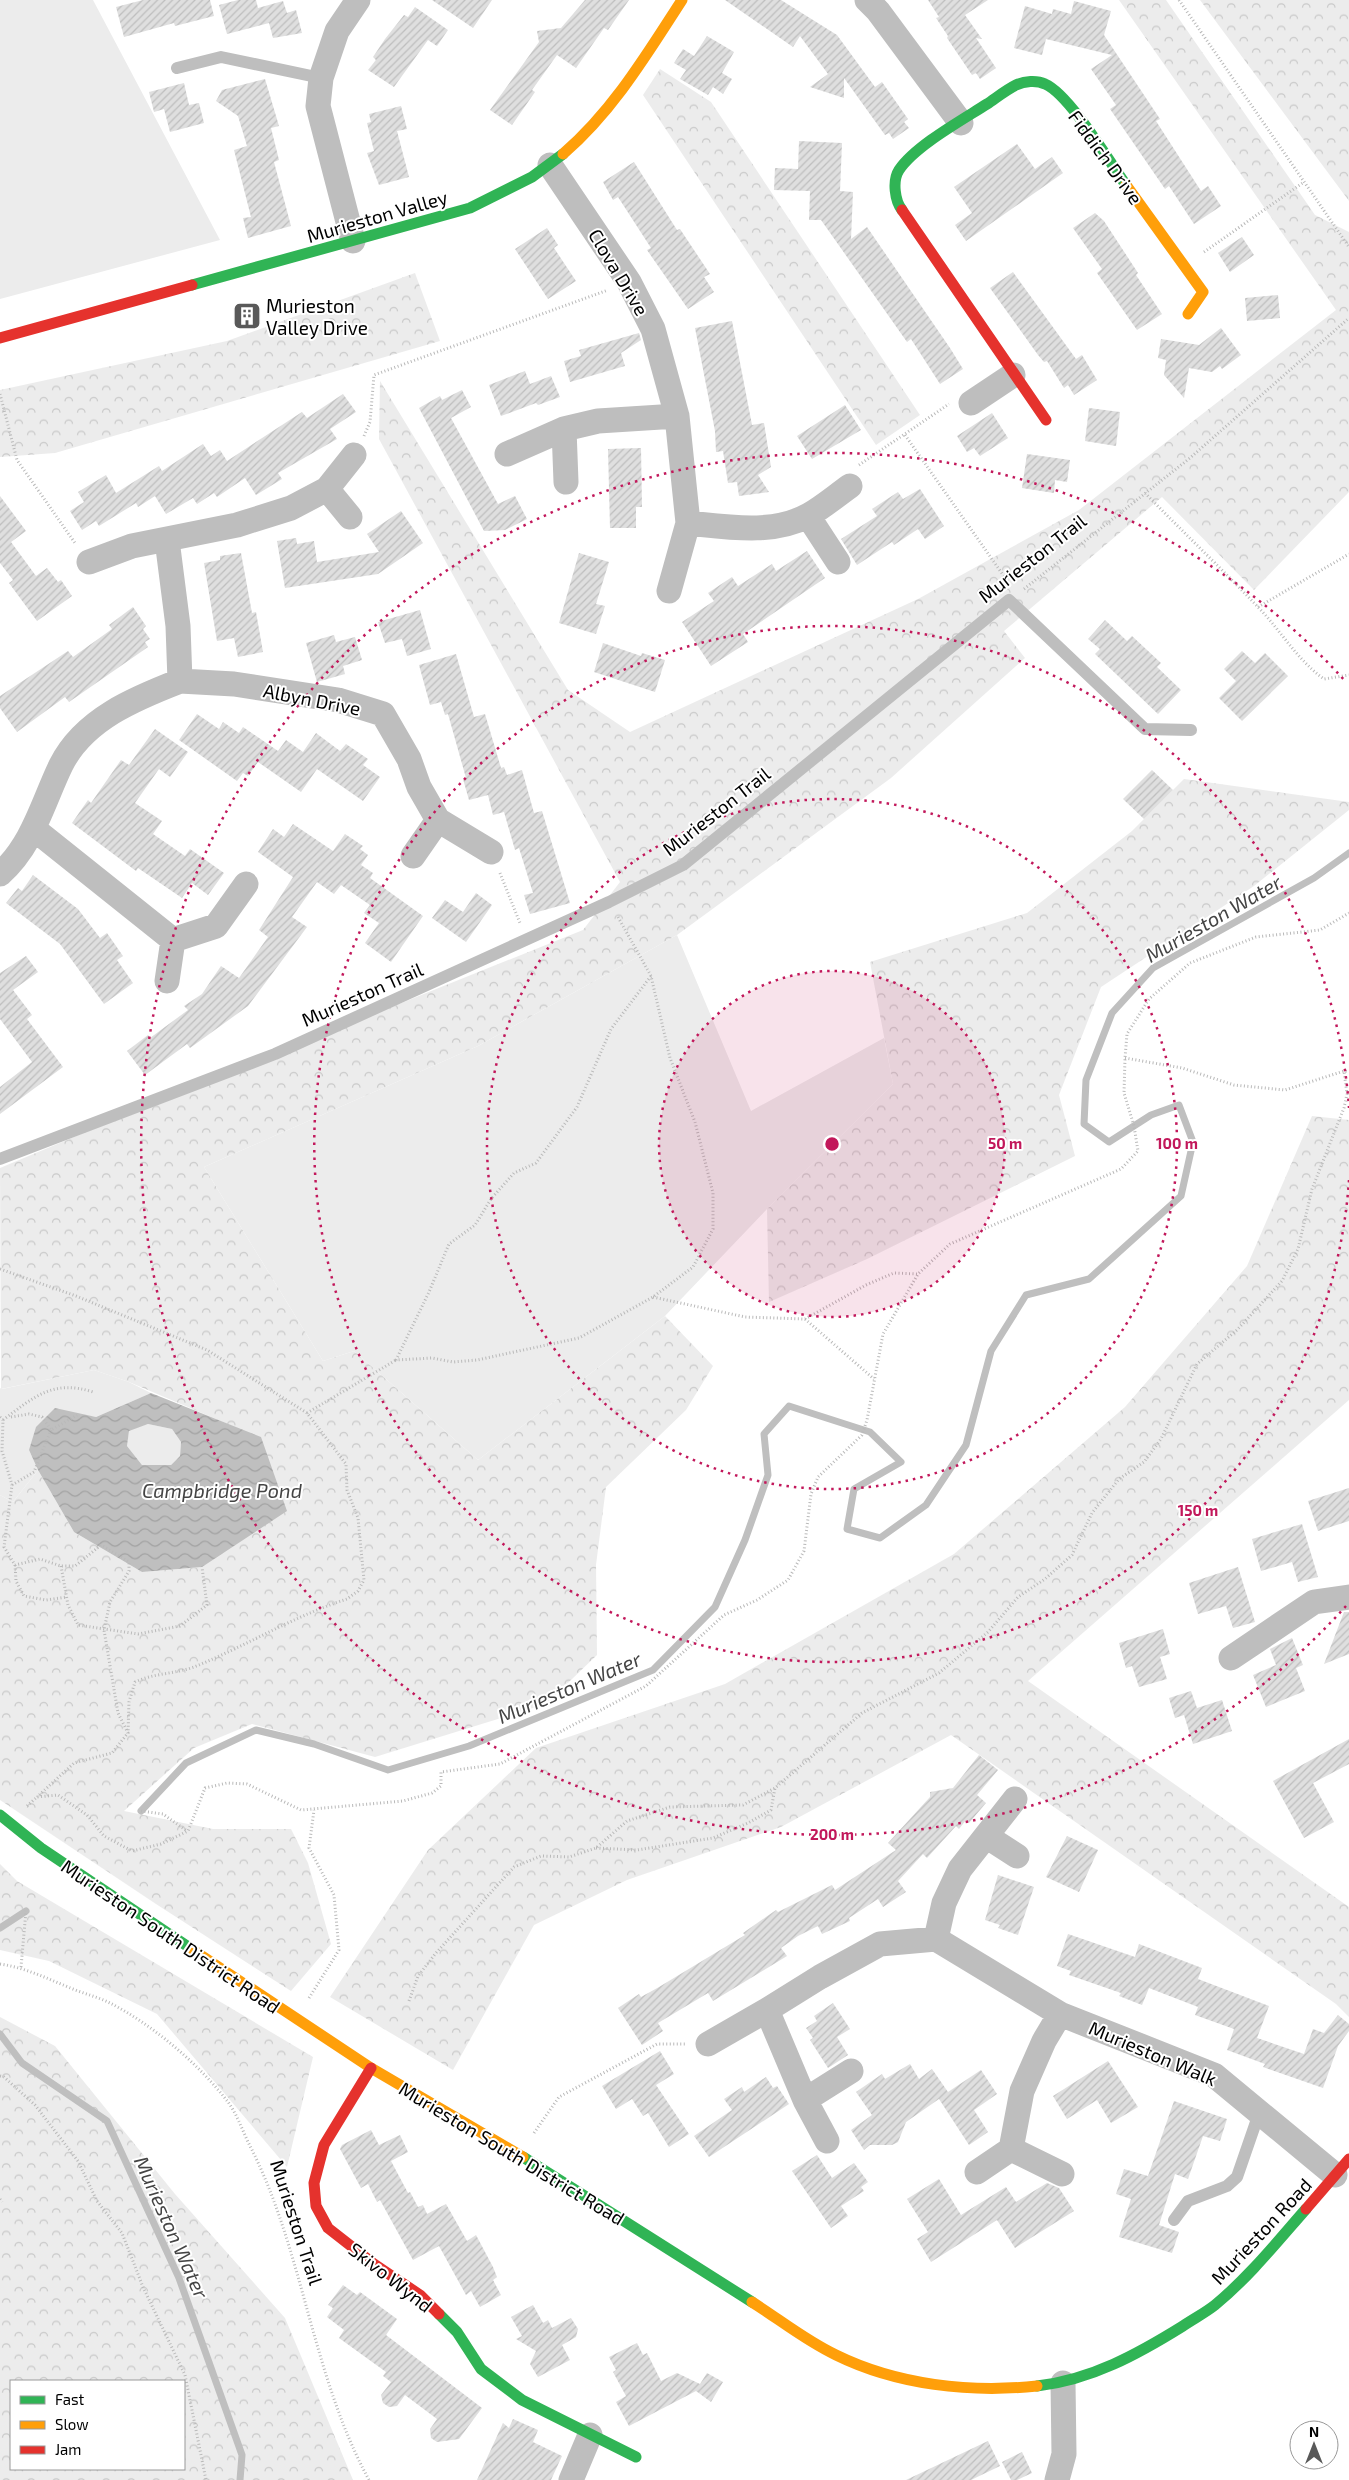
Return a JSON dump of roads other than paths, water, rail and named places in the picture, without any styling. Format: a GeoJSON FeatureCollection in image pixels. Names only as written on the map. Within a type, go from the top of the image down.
{"type":"FeatureCollection","features":[{"type":"Feature","properties":{"kind":"street"},"geometry":{"type":"LineString","coordinates":[[353,241],[318,106],[321,78],[337,31],[358,0]]}},
{"type":"Feature","properties":{"kind":"street","name":"Murieston Valley"},"geometry":{"type":"LineString","coordinates":[[0,338],[470,208],[514,188],[550,165],[583,136],[613,103],[682,0]]}},
{"type":"Feature","properties":{"kind":"street"},"geometry":{"type":"LineString","coordinates":[[867,0],[878,11],[961,123]]}},
{"type":"Feature","properties":{"kind":"street","name":"Fiddich Drive"},"geometry":{"type":"LineString","coordinates":[[1046,420],[898,205],[895,188],[898,172],[915,153],[1016,86],[1034,80],[1050,84],[1066,101],[1203,292],[1188,314]]}},
{"type":"Feature","properties":{"kind":"street","name":"Clova Drive"},"geometry":{"type":"LineString","coordinates":[[550,165],[629,282],[653,329],[677,416],[688,522],[669,591]]}},
{"type":"Feature","properties":{"kind":"street"},"geometry":{"type":"LineString","coordinates":[[970,403],[1013,374]]}},
{"type":"Feature","properties":{"kind":"street"},"geometry":{"type":"LineString","coordinates":[[507,454],[564,429],[598,421],[677,416]]}},
{"type":"Feature","properties":{"kind":"street"},"geometry":{"type":"LineString","coordinates":[[564,429],[566,482]]}},
{"type":"Feature","properties":{"kind":"street"},"geometry":{"type":"LineString","coordinates":[[89,562],[132,546],[237,525],[291,508],[327,489],[354,455]]}},
{"type":"Feature","properties":{"kind":"street"},"geometry":{"type":"LineString","coordinates":[[688,522],[728,527],[768,528],[808,516],[850,486]]}},
{"type":"Feature","properties":{"kind":"street"},"geometry":{"type":"LineString","coordinates":[[327,489],[350,517]]}},
{"type":"Feature","properties":{"kind":"street"},"geometry":{"type":"LineString","coordinates":[[808,516],[838,562]]}},
{"type":"Feature","properties":{"kind":"street"},"geometry":{"type":"LineString","coordinates":[[167,540],[178,626],[180,680]]}},
{"type":"Feature","properties":{"kind":"street","name":"Albyn Drive"},"geometry":{"type":"LineString","coordinates":[[0,874],[9,866],[34,829],[62,763],[88,728],[137,698],[180,680],[234,684],[338,700],[383,714],[409,758],[420,787],[438,820]]}},
{"type":"Feature","properties":{"kind":"street"},"geometry":{"type":"LineString","coordinates":[[413,856],[438,820],[491,852]]}},
{"type":"Feature","properties":{"kind":"street"},"geometry":{"type":"LineString","coordinates":[[34,829],[173,940]]}},
{"type":"Feature","properties":{"kind":"street"},"geometry":{"type":"LineString","coordinates":[[173,940],[216,926],[246,884]]}},
{"type":"Feature","properties":{"kind":"street"},"geometry":{"type":"LineString","coordinates":[[167,981],[173,940]]}},
{"type":"Feature","properties":{"kind":"street"},"geometry":{"type":"LineString","coordinates":[[1231,1658],[1314,1602],[1349,1597]]}},
{"type":"Feature","properties":{"kind":"street"},"geometry":{"type":"LineString","coordinates":[[708,2044],[820,1977],[880,1944],[936,1939],[944,1903],[960,1870],[1015,1799]]}},
{"type":"Feature","properties":{"kind":"street","name":"Murieston South District Road"},"geometry":{"type":"LineString","coordinates":[[4,1819],[41,1848],[371,2068],[519,2154],[835,2355],[892,2378],[950,2386],[1016,2388],[1064,2383],[1103,2370],[1167,2336]]}},
{"type":"Feature","properties":{"kind":"street"},"geometry":{"type":"LineString","coordinates":[[986,1836],[1017,1856]]}},
{"type":"Feature","properties":{"kind":"street","name":"Murieston Walk"},"geometry":{"type":"LineString","coordinates":[[936,1939],[1060,2014],[1214,2075],[1262,2114],[1342,2167]]}},
{"type":"Feature","properties":{"kind":"street"},"geometry":{"type":"LineString","coordinates":[[767,2010],[805,2100],[827,2141]]}},
{"type":"Feature","properties":{"kind":"street"},"geometry":{"type":"LineString","coordinates":[[977,2172],[1011,2149],[1022,2091],[1044,2040],[1060,2014]]}},
{"type":"Feature","properties":{"kind":"street","name":"Skivo Wynd"},"geometry":{"type":"LineString","coordinates":[[371,2068],[324,2146],[314,2183],[316,2206],[328,2228],[374,2264],[420,2295],[457,2332],[481,2369],[522,2400],[636,2457]]}},
{"type":"Feature","properties":{"kind":"street"},"geometry":{"type":"LineString","coordinates":[[805,2100],[850,2071]]}},
{"type":"Feature","properties":{"kind":"street"},"geometry":{"type":"LineString","coordinates":[[1011,2149],[1062,2174]]}},
{"type":"Feature","properties":{"kind":"street","name":"Murieston Road"},"geometry":{"type":"LineString","coordinates":[[1167,2336],[1214,2306],[1254,2269],[1342,2167]]}},
{"type":"Feature","properties":{"kind":"street"},"geometry":{"type":"LineString","coordinates":[[1056,2480],[1064,2454],[1064,2383]]}},
{"type":"Feature","properties":{"kind":"street"},"geometry":{"type":"LineString","coordinates":[[571,2480],[590,2435]]}},
{"type":"Feature","properties":{"kind":"lane"},"geometry":{"type":"LineString","coordinates":[[177,68],[222,57],[321,78]]}},
{"type":"Feature","properties":{"kind":"lane","name":"Murieston Trail"},"geometry":{"type":"LineString","coordinates":[[0,1159],[275,1054],[609,902],[683,865],[1013,597],[1145,729],[1191,730]]}},
{"type":"Feature","properties":{"kind":"lane"},"geometry":{"type":"LineString","coordinates":[[1174,2220],[1188,2201],[1227,2186],[1237,2177],[1256,2122],[1262,2114]]}},
{"type":"Feature","properties":{"kind":"water","name":"Campbridge Pond"},"geometry":{"type":"Polygon","coordinates":[[[151,1393],[261,1437],[287,1511],[202,1567],[142,1572],[74,1532],[38,1470],[29,1450],[36,1427],[55,1408],[96,1417],[151,1393]],[[148,1424],[129,1431],[127,1446],[142,1465],[171,1465],[180,1456],[181,1442],[172,1429],[148,1424]]]}},
{"type":"Feature","properties":{"kind":"waterway","name":"Murieston Water"},"geometry":{"type":"LineString","coordinates":[[141,1811],[186,1763],[256,1730],[314,1744],[388,1770],[469,1746],[653,1670],[715,1607],[745,1540],[768,1475],[764,1434],[789,1406],[870,1432],[901,1462],[854,1489],[847,1529],[880,1538],[926,1505],[966,1445],[991,1351],[1026,1295],[1089,1279],[1181,1196],[1193,1142],[1179,1105],[1151,1115],[1109,1142],[1084,1124],[1086,1080],[1112,1013],[1153,968],[1314,878],[1349,853]]}},
{"type":"Feature","properties":{"kind":"waterway","name":"Murieston Water"},"geometry":{"type":"LineString","coordinates":[[0,1928],[26,1911]]}},
{"type":"Feature","properties":{"kind":"waterway","name":"Murieston Water"},"geometry":{"type":"LineString","coordinates":[[0,2034],[22,2063],[107,2121],[179,2278],[242,2455],[240,2480]]}},
{"type":"Feature","properties":{"kind":"place","name":"Murieston Valley Drive"},"geometry":{"type":"Point","coordinates":[247,316]}}]}
